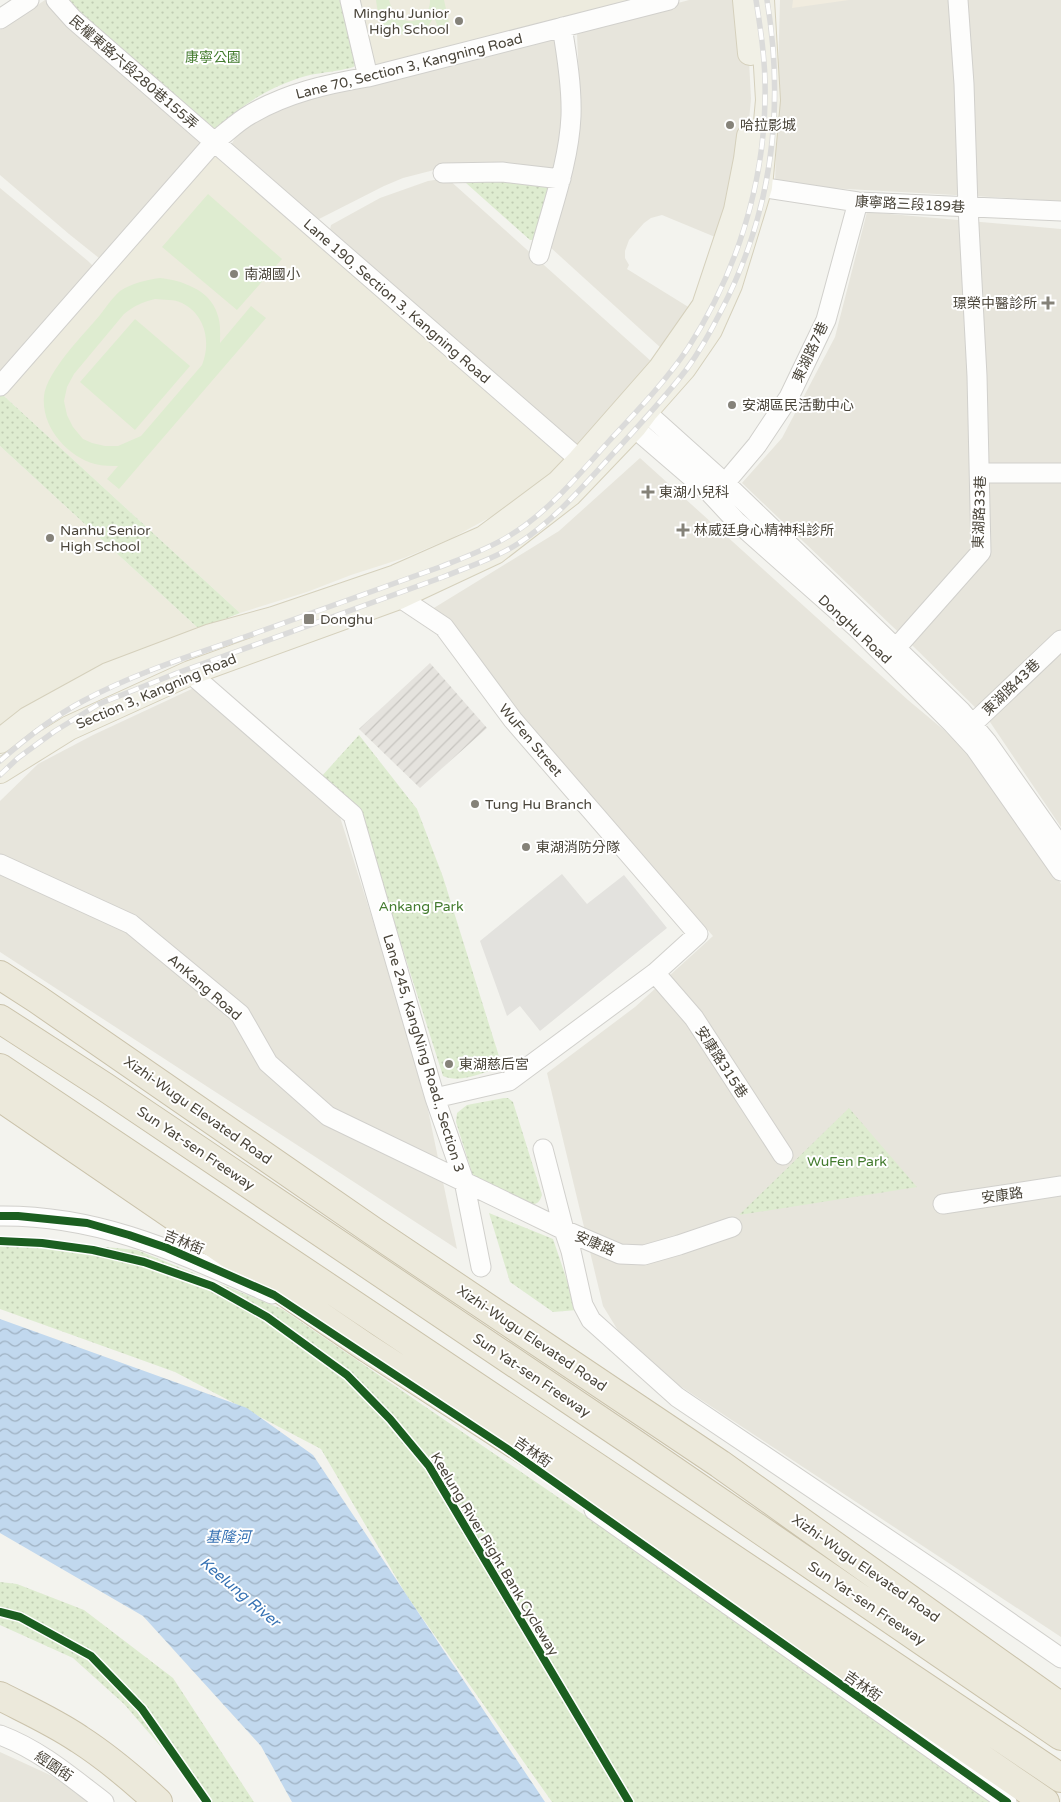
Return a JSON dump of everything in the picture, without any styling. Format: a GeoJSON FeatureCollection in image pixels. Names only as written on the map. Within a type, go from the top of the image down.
{"type":"FeatureCollection","features":[{"type":"Feature","properties":{"kind":"highway","name":"Xizhi-Wugu Elevated Road"},"geometry":{"type":"LineString","coordinates":[[0,975],[373,1232],[720,1464],[1061,1707]]}},
{"type":"Feature","properties":{"kind":"highway","name":"Sun Yat-sen Freeway"},"geometry":{"type":"LineString","coordinates":[[0,1018],[626,1438],[1061,1736]]}},
{"type":"Feature","properties":{"kind":"highway"},"geometry":{"type":"LineString","coordinates":[[0,1068],[1061,1778]]}},
{"type":"Feature","properties":{"kind":"highway"},"geometry":{"type":"LineString","coordinates":[[0,1096],[367,1348],[666,1542],[1045,1802]]}},
{"type":"Feature","properties":{"kind":"highway"},"geometry":{"type":"LineString","coordinates":[[0,1696],[79,1739],[125,1773],[158,1802]]}},
{"type":"Feature","properties":{"kind":"highway"},"geometry":{"type":"LineString","coordinates":[[0,1706],[55,1734],[85,1754],[142,1802]]}},
{"type":"Feature","properties":{"kind":"main road","name":"Section 3, Kangning Road"},"geometry":{"type":"LineString","coordinates":[[0,771],[69,728],[190,673],[399,597],[495,552],[570,494],[633,413],[660,369],[704,306],[736,210],[746,159],[752,108],[751,58],[745,0]]}},
{"type":"Feature","properties":{"kind":"main road","name":"Section 3, Kangning Road"},"geometry":{"type":"LineString","coordinates":[[0,741],[28,719],[108,675],[211,636],[273,619],[396,577],[484,538],[558,483],[580,460],[684,368],[710,330],[730,286],[760,187],[768,100],[762,0]]}},
{"type":"Feature","properties":{"kind":"street"},"geometry":{"type":"LineString","coordinates":[[0,18],[29,0]]}},
{"type":"Feature","properties":{"kind":"street","name":"民權東路六段280巷155弄"},"geometry":{"type":"LineString","coordinates":[[56,0],[86,30],[214,142]]}},
{"type":"Feature","properties":{"kind":"street"},"geometry":{"type":"LineString","coordinates":[[350,0],[368,78]]}},
{"type":"Feature","properties":{"kind":"street","name":"Lane 70, Section 3, Kangning Road"},"geometry":{"type":"LineString","coordinates":[[0,386],[214,142],[250,114],[296,93],[332,83],[368,78],[668,0]]}},
{"type":"Feature","properties":{"kind":"street","name":"東湖路33巷"},"geometry":{"type":"LineString","coordinates":[[896,648],[981,552],[978,376],[968,207],[964,84],[958,0]]}},
{"type":"Feature","properties":{"kind":"street"},"geometry":{"type":"LineString","coordinates":[[539,255],[561,179],[571,116],[567,56],[562,28]]}},
{"type":"Feature","properties":{"kind":"street","name":"Lane 190, Section 3, Kangning Road"},"geometry":{"type":"LineString","coordinates":[[214,142],[580,460]]}},
{"type":"Feature","properties":{"kind":"street"},"geometry":{"type":"LineString","coordinates":[[443,173],[502,172],[561,179]]}},
{"type":"Feature","properties":{"kind":"street","name":"康寧路三段189巷"},"geometry":{"type":"LineString","coordinates":[[760,187],[858,202],[1061,211]]}},
{"type":"Feature","properties":{"kind":"street","name":"東湖路7巷"},"geometry":{"type":"LineString","coordinates":[[725,483],[757,445],[789,396],[826,320],[858,202]]}},
{"type":"Feature","properties":{"kind":"street","name":"DongHu Road"},"geometry":{"type":"LineString","coordinates":[[633,413],[725,483],[961,711],[975,748],[1061,871]]}},
{"type":"Feature","properties":{"kind":"street","name":"DongHu Road"},"geometry":{"type":"LineString","coordinates":[[633,413],[736,521],[967,729],[988,742],[1061,847]]}},
{"type":"Feature","properties":{"kind":"street"},"geometry":{"type":"LineString","coordinates":[[980,473],[1061,473]]}},
{"type":"Feature","properties":{"kind":"street","name":"WuFen Street"},"geometry":{"type":"LineString","coordinates":[[399,597],[444,627],[513,720],[698,934],[655,973]]}},
{"type":"Feature","properties":{"kind":"street","name":"東湖路43巷"},"geometry":{"type":"LineString","coordinates":[[967,729],[1060,641]]}},
{"type":"Feature","properties":{"kind":"street","name":"Lane 245, KangNing Road., Section 3"},"geometry":{"type":"LineString","coordinates":[[190,673],[353,815],[435,1098],[464,1181],[481,1267]]}},
{"type":"Feature","properties":{"kind":"street","name":"AnKang Road"},"geometry":{"type":"LineString","coordinates":[[0,864],[131,924],[240,1014],[268,1063],[328,1116],[464,1181]]}},
{"type":"Feature","properties":{"kind":"street"},"geometry":{"type":"LineString","coordinates":[[435,1098],[509,1081],[655,973]]}},
{"type":"Feature","properties":{"kind":"street","name":"安康路315巷"},"geometry":{"type":"LineString","coordinates":[[655,973],[694,1018],[783,1155]]}},
{"type":"Feature","properties":{"kind":"street"},"geometry":{"type":"LineString","coordinates":[[543,1149],[571,1251],[583,1304],[590,1320],[678,1396],[1061,1658]]}},
{"type":"Feature","properties":{"kind":"street","name":"安康路"},"geometry":{"type":"LineString","coordinates":[[464,1181],[564,1230],[620,1254],[644,1255],[679,1246],[732,1227]]}},
{"type":"Feature","properties":{"kind":"street","name":"安康路"},"geometry":{"type":"LineString","coordinates":[[943,1204],[1061,1186]]}},
{"type":"Feature","properties":{"kind":"street","name":"吉林街"},"geometry":{"type":"LineString","coordinates":[[0,1216],[18,1216],[87,1224],[129,1235],[167,1248],[274,1295],[506,1448],[1007,1802]]}},
{"type":"Feature","properties":{"kind":"street","name":"經園街"},"geometry":{"type":"LineString","coordinates":[[0,1736],[16,1741],[50,1761],[104,1802]]}},
{"type":"Feature","properties":{"kind":"shaded area"},"geometry":{"type":"Polygon","coordinates":[[[45,0],[203,140],[102,258],[99,258],[69,234],[0,175],[0,30],[45,0]]]}},
{"type":"Feature","properties":{"kind":"shaded area","name":"Minghu Junior High School"},"geometry":{"type":"Polygon","coordinates":[[[360,0],[632,0],[379,67],[372,60],[360,0]]]}},
{"type":"Feature","properties":{"kind":"shaded area"},"geometry":{"type":"Polygon","coordinates":[[[689,0],[742,0],[748,41],[751,99],[747,141],[720,239],[662,215],[651,218],[644,223],[629,240],[625,251],[625,258],[629,265],[627,269],[690,308],[661,348],[550,247],[578,145],[580,105],[577,34],[579,30],[689,0]]]}},
{"type":"Feature","properties":{"kind":"shaded area"},"geometry":{"type":"Polygon","coordinates":[[[780,0],[1061,0],[1061,201],[775,185],[780,0]]]}},
{"type":"Feature","properties":{"kind":"shaded area"},"geometry":{"type":"Polygon","coordinates":[[[793,0],[849,0],[792,8],[793,0]]]}},
{"type":"Feature","properties":{"kind":"shaded area"},"geometry":{"type":"Polygon","coordinates":[[[556,39],[566,108],[558,170],[438,169],[403,178],[317,219],[231,145],[245,128],[302,97],[556,39]]]}},
{"type":"Feature","properties":{"kind":"shaded area","name":"南湖國小"},"geometry":{"type":"Polygon","coordinates":[[[217,152],[570,457],[509,507],[452,538],[404,558],[240,613],[4,396],[217,152]]]}},
{"type":"Feature","properties":{"kind":"shaded area"},"geometry":{"type":"Polygon","coordinates":[[[447,178],[652,362],[577,447],[330,230],[331,225],[380,198],[428,181],[447,178]]]}},
{"type":"Feature","properties":{"kind":"shaded area"},"geometry":{"type":"Polygon","coordinates":[[[0,188],[88,261],[93,268],[0,376],[0,188]]]}},
{"type":"Feature","properties":{"kind":"shaded area"},"geometry":{"type":"Polygon","coordinates":[[[867,212],[1061,229],[1061,827],[990,722],[742,483],[782,438],[835,337],[867,212]]]}},
{"type":"Feature","properties":{"kind":"shaded area","name":"Nanhu Senior High School"},"geometry":{"type":"Polygon","coordinates":[[[0,446],[200,630],[0,729],[0,446]]]}},
{"type":"Feature","properties":{"kind":"shaded area"},"geometry":{"type":"Polygon","coordinates":[[[640,458],[908,700],[969,751],[1032,836],[1061,884],[1061,1637],[633,1355],[603,1306],[547,1073],[635,1007],[713,936],[429,611],[559,531],[640,458]]]}},
{"type":"Feature","properties":{"kind":"shaded area"},"geometry":{"type":"Polygon","coordinates":[[[430,663],[487,728],[420,788],[359,729],[430,663]]]}},
{"type":"Feature","properties":{"kind":"shaded area"},"geometry":{"type":"Polygon","coordinates":[[[196,687],[340,817],[377,934],[428,1110],[457,1249],[0,952],[0,801],[38,764],[93,735],[196,687]]]}},
{"type":"Feature","properties":{"kind":"shaded area"},"geometry":{"type":"Polygon","coordinates":[[[562,874],[587,904],[624,875],[667,928],[540,1031],[520,1006],[507,1016],[480,941],[562,874]]]}},
{"type":"Feature","properties":{"kind":"shaded area"},"geometry":{"type":"Polygon","coordinates":[[[0,1752],[50,1775],[92,1802],[0,1802],[0,1752]]]}},
{"type":"Feature","properties":{"kind":"green space","name":"康寧公園"},"geometry":{"type":"Polygon","coordinates":[[[61,0],[342,0],[355,66],[306,76],[281,85],[245,105],[214,131],[61,0]]]}},
{"type":"Feature","properties":{"kind":"green space"},"geometry":{"type":"Polygon","coordinates":[[[376,0],[389,0],[393,10],[399,17],[406,21],[413,21],[420,19],[425,14],[429,8],[430,0],[444,0],[450,27],[439,30],[434,17],[428,26],[420,32],[409,35],[396,33],[382,23],[376,0]]]}},
{"type":"Feature","properties":{"kind":"green space"},"geometry":{"type":"Polygon","coordinates":[[[466,178],[552,185],[535,240],[530,240],[466,183],[466,178]]]}},
{"type":"Feature","properties":{"kind":"green space"},"geometry":{"type":"Polygon","coordinates":[[[208,194],[282,259],[237,310],[162,247],[208,194]]]}},
{"type":"Feature","properties":{"kind":"green space"},"geometry":{"type":"Polygon","coordinates":[[[160,278],[185,284],[208,298],[218,317],[220,343],[251,306],[266,318],[119,489],[107,479],[118,466],[98,465],[85,460],[58,439],[47,419],[44,396],[52,375],[59,364],[115,296],[120,291],[139,282],[160,278]],[[155,299],[142,303],[124,314],[74,374],[67,387],[64,401],[67,415],[73,427],[83,439],[105,446],[118,446],[141,436],[202,365],[205,357],[206,339],[197,315],[182,303],[172,300],[155,299]]]}},
{"type":"Feature","properties":{"kind":"green space"},"geometry":{"type":"Polygon","coordinates":[[[135,319],[190,366],[135,430],[80,382],[135,319]]]}},
{"type":"Feature","properties":{"kind":"green space"},"geometry":{"type":"Polygon","coordinates":[[[0,393],[240,613],[199,629],[0,446],[0,393]]]}},
{"type":"Feature","properties":{"kind":"green space","name":"Ankang Park"},"geometry":{"type":"Polygon","coordinates":[[[359,735],[417,809],[443,877],[502,1066],[465,1078],[457,1079],[443,1076],[384,890],[321,777],[359,735]]]}},
{"type":"Feature","properties":{"kind":"green space"},"geometry":{"type":"Polygon","coordinates":[[[508,1098],[513,1102],[542,1195],[538,1202],[533,1205],[474,1179],[456,1122],[457,1113],[467,1105],[508,1098]]]}},
{"type":"Feature","properties":{"kind":"green space","name":"WuFen Park"},"geometry":{"type":"Polygon","coordinates":[[[849,1108],[917,1187],[739,1215],[849,1108]]]}},
{"type":"Feature","properties":{"kind":"green space"},"geometry":{"type":"Polygon","coordinates":[[[489,1213],[553,1239],[577,1310],[553,1312],[510,1282],[489,1213]]]}},
{"type":"Feature","properties":{"kind":"green space"},"geometry":{"type":"Polygon","coordinates":[[[0,1237],[137,1250],[282,1309],[838,1688],[1000,1802],[552,1802],[407,1596],[321,1449],[175,1372],[0,1309],[0,1237]]]}},
{"type":"Feature","properties":{"kind":"green space"},"geometry":{"type":"Polygon","coordinates":[[[0,1582],[17,1584],[84,1610],[173,1678],[254,1802],[204,1802],[175,1763],[124,1704],[73,1658],[0,1625],[0,1582]]]}},
{"type":"Feature","properties":{"kind":"water","name":"基隆河"},"geometry":{"type":"Polygon","coordinates":[[[0,1319],[247,1408],[313,1455],[545,1802],[292,1802],[261,1746],[143,1616],[0,1533],[0,1319]]]}},
{"type":"Feature","properties":{"kind":"railway"},"geometry":{"type":"LineString","coordinates":[[0,761],[50,721],[103,691],[167,664],[277,626],[475,553],[501,541],[524,526],[563,492],[651,396],[688,348],[705,320],[733,260],[753,196],[763,131],[765,73],[756,0]]}},
{"type":"Feature","properties":{"kind":"railway"},"geometry":{"type":"LineString","coordinates":[[0,775],[18,758],[55,731],[99,704],[177,673],[491,558],[534,533],[574,496],[647,417],[686,370],[721,311],[738,274],[763,198],[770,160],[775,81],[767,0]]}},
{"type":"Feature","properties":{"kind":"cycle path"},"geometry":{"type":"LineString","coordinates":[[0,1216],[87,1223],[129,1235],[167,1248],[274,1295],[506,1448],[1007,1802]]}},
{"type":"Feature","properties":{"kind":"cycle path","name":"Keelung River Right Bank Cycleway"},"geometry":{"type":"LineString","coordinates":[[0,1241],[42,1243],[93,1250],[144,1262],[212,1286],[267,1317],[347,1375],[390,1419],[429,1466],[629,1802]]}},
{"type":"Feature","properties":{"kind":"cycle path"},"geometry":{"type":"LineString","coordinates":[[0,1612],[20,1617],[91,1656],[142,1709],[207,1802]]}},
{"type":"Feature","properties":{"kind":"place","name":"Minghu Junior High School"},"geometry":{"type":"Point","coordinates":[459,21]}},
{"type":"Feature","properties":{"kind":"place","name":"哈拉影城"},"geometry":{"type":"Point","coordinates":[730,125]}},
{"type":"Feature","properties":{"kind":"place","name":"南湖國小"},"geometry":{"type":"Point","coordinates":[234,274]}},
{"type":"Feature","properties":{"kind":"place","name":"璟榮中醫診所"},"geometry":{"type":"Point","coordinates":[1048,303]}},
{"type":"Feature","properties":{"kind":"place","name":"安湖區民活動中心"},"geometry":{"type":"Point","coordinates":[732,405]}},
{"type":"Feature","properties":{"kind":"place","name":"東湖小兒科"},"geometry":{"type":"Point","coordinates":[648,492]}},
{"type":"Feature","properties":{"kind":"place","name":"林威廷身心精神科診所"},"geometry":{"type":"Point","coordinates":[683,530]}},
{"type":"Feature","properties":{"kind":"place","name":"Nanhu Senior High School"},"geometry":{"type":"Point","coordinates":[50,538]}},
{"type":"Feature","properties":{"kind":"place","name":"Donghu"},"geometry":{"type":"Point","coordinates":[309,619]}},
{"type":"Feature","properties":{"kind":"place","name":"Tung Hu Branch"},"geometry":{"type":"Point","coordinates":[475,804]}},
{"type":"Feature","properties":{"kind":"place","name":"東湖消防分隊"},"geometry":{"type":"Point","coordinates":[526,847]}},
{"type":"Feature","properties":{"kind":"place","name":"東湖慈后宮"},"geometry":{"type":"Point","coordinates":[449,1064]}},
{"type":"Feature","properties":{"kind":"water label","name":"Keelung River"},"geometry":{"type":"Point","coordinates":[240,1592]}}]}
